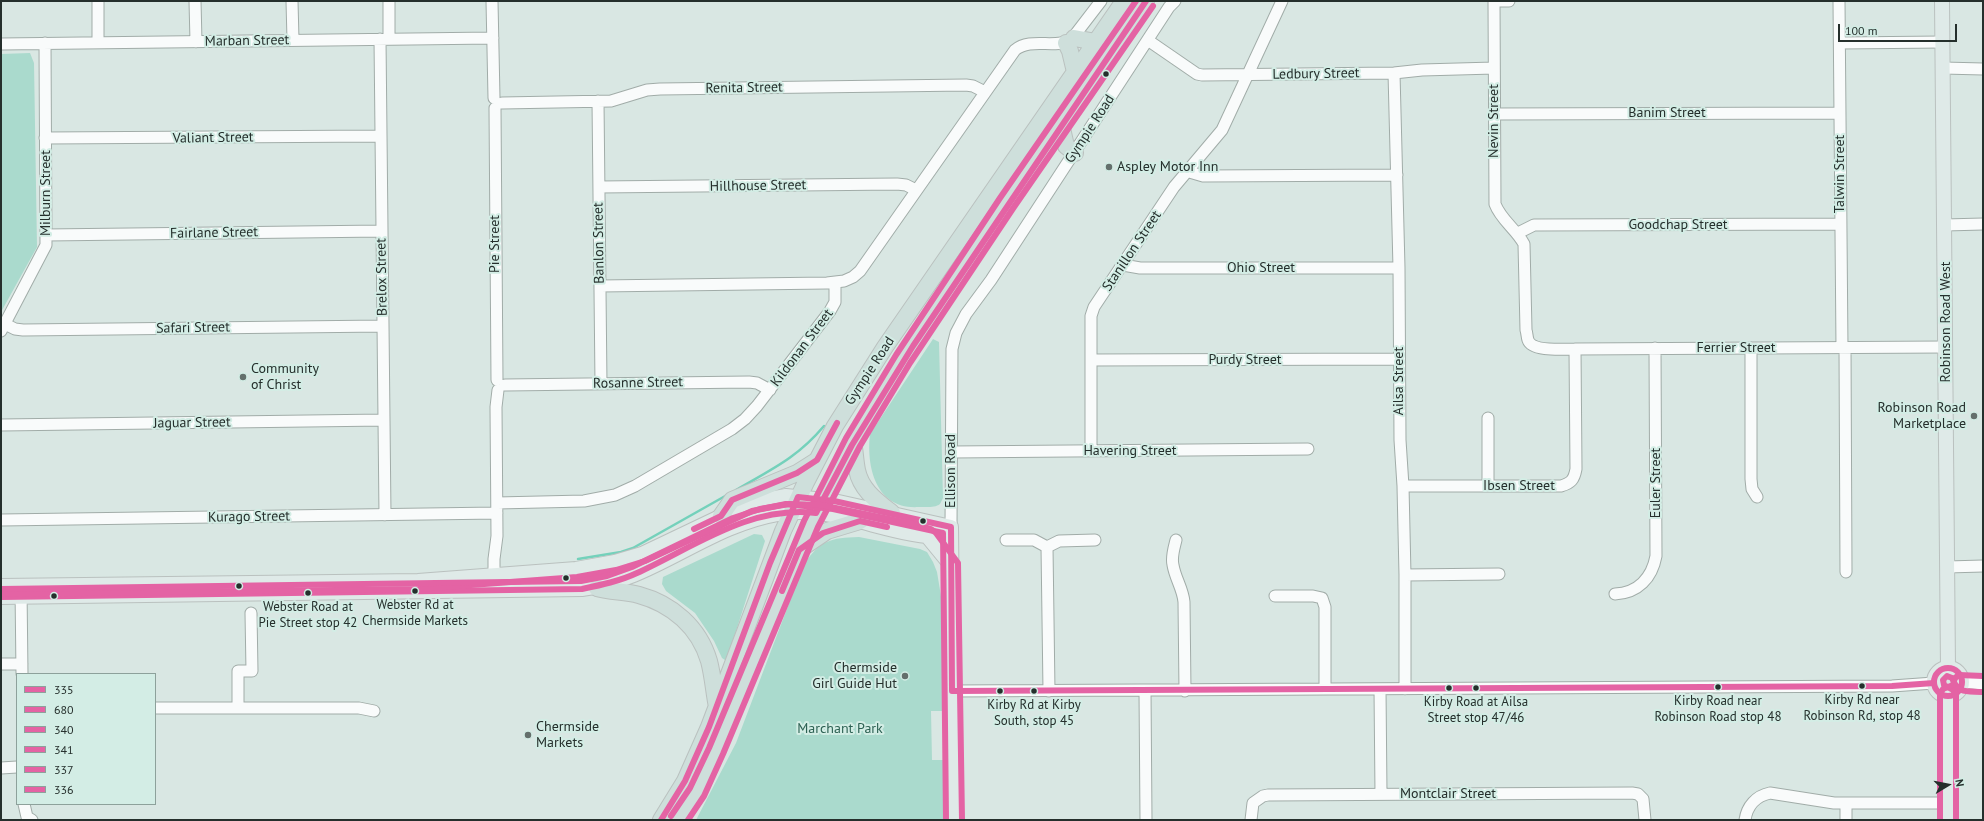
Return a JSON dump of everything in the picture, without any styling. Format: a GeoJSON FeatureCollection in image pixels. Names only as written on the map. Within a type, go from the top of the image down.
{"type":"FeatureCollection","features":[{"type":"Feature","properties":{"kind":"highway","name":"Gympie Road"},"geometry":{"type":"LineString","coordinates":[[661,820],[685,781],[717,707],[770,563],[798,497],[842,415],[870,369],[1124,1]]}},
{"type":"Feature","properties":{"kind":"highway","name":"Gympie Road"},"geometry":{"type":"LineString","coordinates":[[678,820],[697,792],[716,751],[799,550],[819,506],[852,442],[903,359],[1146,1]]}},
{"type":"Feature","properties":{"kind":"highway"},"geometry":{"type":"LineString","coordinates":[[1075,72],[1070,41],[1096,42]]}},
{"type":"Feature","properties":{"kind":"highway"},"geometry":{"type":"LineString","coordinates":[[1062,124],[1066,146],[1075,154]]}},
{"type":"Feature","properties":{"kind":"highway"},"geometry":{"type":"LineString","coordinates":[[852,442],[856,454],[857,470],[862,484],[871,495],[892,513]]}},
{"type":"Feature","properties":{"kind":"highway"},"geometry":{"type":"LineString","coordinates":[[721,516],[732,500],[797,473],[817,460]]}},
{"type":"Feature","properties":{"kind":"highway"},"geometry":{"type":"LineString","coordinates":[[799,550],[827,531],[860,521]]}},
{"type":"Feature","properties":{"kind":"highway"},"geometry":{"type":"LineString","coordinates":[[597,588],[608,591],[638,594],[664,604],[683,618],[698,637],[708,658],[717,707]]}},
{"type":"Feature","properties":{"kind":"main road","name":"Robinson Road West"},"geometry":{"type":"LineString","coordinates":[[1942,1],[1948,668]]}},
{"type":"Feature","properties":{"kind":"main road"},"geometry":{"type":"LineString","coordinates":[[1,597],[21,592],[404,581],[576,569],[622,560],[655,548],[749,503],[782,496],[798,497],[860,521],[927,536],[951,532]]}},
{"type":"Feature","properties":{"kind":"main road"},"geometry":{"type":"LineString","coordinates":[[1,586],[21,592],[569,590],[597,588],[636,574],[741,523],[766,516],[819,506],[892,513],[951,532]]}},
{"type":"Feature","properties":{"kind":"main road","name":"Ellison Road"},"geometry":{"type":"LineString","coordinates":[[951,532],[950,564],[954,820]]}},
{"type":"Feature","properties":{"kind":"main road"},"geometry":{"type":"LineString","coordinates":[[927,536],[950,564]]}},
{"type":"Feature","properties":{"kind":"main road"},"geometry":{"type":"LineString","coordinates":[[1948,668],[1958,672],[1962,682],[1959,691],[1948,696],[1940,693],[1934,683],[1936,674],[1940,670],[1948,668]]}},
{"type":"Feature","properties":{"kind":"main road"},"geometry":{"type":"LineString","coordinates":[[1948,696],[1948,820]]}},
{"type":"Feature","properties":{"kind":"street"},"geometry":{"type":"LineString","coordinates":[[98,1],[98,43]]}},
{"type":"Feature","properties":{"kind":"street"},"geometry":{"type":"LineString","coordinates":[[195,1],[196,42]]}},
{"type":"Feature","properties":{"kind":"street"},"geometry":{"type":"LineString","coordinates":[[292,1],[293,40]]}},
{"type":"Feature","properties":{"kind":"street","name":"Brelox Street"},"geometry":{"type":"LineString","coordinates":[[385,515],[381,136],[385,39],[389,1]]}},
{"type":"Feature","properties":{"kind":"street","name":"Pie Street"},"geometry":{"type":"LineString","coordinates":[[492,1],[497,103],[500,385],[496,407],[498,591]]}},
{"type":"Feature","properties":{"kind":"street"},"geometry":{"type":"LineString","coordinates":[[600,286],[836,283],[849,279],[860,270],[1018,47],[1029,44],[1070,41],[1101,1]]}},
{"type":"Feature","properties":{"kind":"street","name":"Gympie Road"},"geometry":{"type":"LineString","coordinates":[[954,339],[966,314],[1075,154],[1148,41],[1176,1]]}},
{"type":"Feature","properties":{"kind":"street","name":"Stanillon Street"},"geometry":{"type":"LineString","coordinates":[[1091,451],[1091,316],[1094,307],[1174,187],[1222,130],[1282,1]]}},
{"type":"Feature","properties":{"kind":"street"},"geometry":{"type":"LineString","coordinates":[[1494,1],[1508,1]]}},
{"type":"Feature","properties":{"kind":"street","name":"Nevin Street"},"geometry":{"type":"LineString","coordinates":[[1494,1],[1495,204],[1498,214],[1518,233]]}},
{"type":"Feature","properties":{"kind":"street","name":"Talwin Street"},"geometry":{"type":"LineString","coordinates":[[1839,1],[1840,224],[1846,572]]}},
{"type":"Feature","properties":{"kind":"street","name":"Marban Street"},"geometry":{"type":"LineString","coordinates":[[1,44],[493,38]]}},
{"type":"Feature","properties":{"kind":"street","name":"Ledbury Street"},"geometry":{"type":"LineString","coordinates":[[1148,41],[1197,74],[1394,73],[1422,70],[1494,68]]}},
{"type":"Feature","properties":{"kind":"street"},"geometry":{"type":"LineString","coordinates":[[1840,43],[1943,42]]}},
{"type":"Feature","properties":{"kind":"street","name":"Milburn Street"},"geometry":{"type":"LineString","coordinates":[[3,328],[44,252],[46,235],[45,43]]}},
{"type":"Feature","properties":{"kind":"street"},"geometry":{"type":"LineString","coordinates":[[1943,68],[1983,69]]}},
{"type":"Feature","properties":{"kind":"street","name":"Ailsa Street"},"geometry":{"type":"LineString","coordinates":[[1394,73],[1399,268],[1400,440],[1403,486],[1405,575],[1405,689]]}},
{"type":"Feature","properties":{"kind":"street","name":"Renita Street"},"geometry":{"type":"LineString","coordinates":[[497,103],[611,101],[646,90],[660,89],[966,85],[974,86],[985,92]]}},
{"type":"Feature","properties":{"kind":"street","name":"Banlon Street"},"geometry":{"type":"LineString","coordinates":[[598,101],[600,384]]}},
{"type":"Feature","properties":{"kind":"street","name":"Banim Street"},"geometry":{"type":"LineString","coordinates":[[1495,114],[1840,113]]}},
{"type":"Feature","properties":{"kind":"street","name":"Valiant Street"},"geometry":{"type":"LineString","coordinates":[[45,138],[87,137],[111,139],[381,136]]}},
{"type":"Feature","properties":{"kind":"street"},"geometry":{"type":"LineString","coordinates":[[1186,171],[1203,176],[1397,175]]}},
{"type":"Feature","properties":{"kind":"street","name":"Hillhouse Street"},"geometry":{"type":"LineString","coordinates":[[599,187],[897,184],[906,185],[916,190]]}},
{"type":"Feature","properties":{"kind":"street","name":"Goodchap Street"},"geometry":{"type":"LineString","coordinates":[[1518,233],[1534,225],[1840,224]]}},
{"type":"Feature","properties":{"kind":"street"},"geometry":{"type":"LineString","coordinates":[[1945,225],[1983,224]]}},
{"type":"Feature","properties":{"kind":"street","name":"Fairlane Street"},"geometry":{"type":"LineString","coordinates":[[46,235],[382,231]]}},
{"type":"Feature","properties":{"kind":"street","name":"Ferrier Street"},"geometry":{"type":"LineString","coordinates":[[1518,233],[1524,244],[1526,255],[1528,341],[1533,346],[1542,348],[1575,349],[1946,347]]}},
{"type":"Feature","properties":{"kind":"street","name":"Ohio Street"},"geometry":{"type":"LineString","coordinates":[[1123,265],[1140,268],[1399,268]]}},
{"type":"Feature","properties":{"kind":"street","name":"Kildonan Street"},"geometry":{"type":"LineString","coordinates":[[497,508],[584,501],[604,498],[626,491],[739,424],[752,413],[833,307],[835,302],[836,283]]}},
{"type":"Feature","properties":{"kind":"street","name":"Safari Street"},"geometry":{"type":"LineString","coordinates":[[3,328],[23,330],[383,326]]}},
{"type":"Feature","properties":{"kind":"street","name":"Ellison Road"},"geometry":{"type":"LineString","coordinates":[[951,532],[951,361],[954,339]]}},
{"type":"Feature","properties":{"kind":"street","name":"Euler Street"},"geometry":{"type":"LineString","coordinates":[[1615,594],[1633,591],[1650,576],[1654,568],[1656,556],[1655,348]]}},
{"type":"Feature","properties":{"kind":"street"},"geometry":{"type":"LineString","coordinates":[[1751,348],[1751,479],[1752,489],[1757,497]]}},
{"type":"Feature","properties":{"kind":"street","name":"Ibsen Street"},"geometry":{"type":"LineString","coordinates":[[1403,486],[1561,486],[1569,483],[1574,477],[1576,469],[1575,349]]}},
{"type":"Feature","properties":{"kind":"street","name":"Purdy Street"},"geometry":{"type":"LineString","coordinates":[[1091,360],[1399,359]]}},
{"type":"Feature","properties":{"kind":"street","name":"Rosanne Street"},"geometry":{"type":"LineString","coordinates":[[500,385],[749,382],[770,390]]}},
{"type":"Feature","properties":{"kind":"street"},"geometry":{"type":"LineString","coordinates":[[1488,418],[1488,485]]}},
{"type":"Feature","properties":{"kind":"street","name":"Jaguar Street"},"geometry":{"type":"LineString","coordinates":[[1,425],[384,420]]}},
{"type":"Feature","properties":{"kind":"street","name":"Havering Street"},"geometry":{"type":"LineString","coordinates":[[952,452],[1308,450]]}},
{"type":"Feature","properties":{"kind":"street","name":"Kurago Street"},"geometry":{"type":"LineString","coordinates":[[1,520],[385,515],[497,508]]}},
{"type":"Feature","properties":{"kind":"street"},"geometry":{"type":"LineString","coordinates":[[1006,540],[1034,540],[1046,546],[1059,541],[1095,540]]}},
{"type":"Feature","properties":{"kind":"street"},"geometry":{"type":"LineString","coordinates":[[1176,540],[1172,564],[1183,592],[1185,691]]}},
{"type":"Feature","properties":{"kind":"street"},"geometry":{"type":"LineString","coordinates":[[1046,546],[1049,692]]}},
{"type":"Feature","properties":{"kind":"street"},"geometry":{"type":"LineString","coordinates":[[1947,567],[1983,566]]}},
{"type":"Feature","properties":{"kind":"street"},"geometry":{"type":"LineString","coordinates":[[1405,575],[1499,574]]}},
{"type":"Feature","properties":{"kind":"street"},"geometry":{"type":"LineString","coordinates":[[1,664],[22,669],[21,592]]}},
{"type":"Feature","properties":{"kind":"street"},"geometry":{"type":"LineString","coordinates":[[1275,596],[1313,596],[1322,598],[1325,607],[1325,690]]}},
{"type":"Feature","properties":{"kind":"street"},"geometry":{"type":"LineString","coordinates":[[238,708],[238,671],[257,671],[251,613]]}},
{"type":"Feature","properties":{"kind":"street"},"geometry":{"type":"LineString","coordinates":[[1962,682],[1983,684]]}},
{"type":"Feature","properties":{"kind":"street"},"geometry":{"type":"LineString","coordinates":[[952,691],[1049,692],[1884,686],[1934,683]]}},
{"type":"Feature","properties":{"kind":"street"},"geometry":{"type":"LineString","coordinates":[[1380,689],[1380,794]]}},
{"type":"Feature","properties":{"kind":"street"},"geometry":{"type":"LineString","coordinates":[[1145,691],[1146,820]]}},
{"type":"Feature","properties":{"kind":"street"},"geometry":{"type":"LineString","coordinates":[[156,708],[359,708],[374,711]]}},
{"type":"Feature","properties":{"kind":"street"},"geometry":{"type":"LineString","coordinates":[[1,768],[16,767]]}},
{"type":"Feature","properties":{"kind":"street","name":"Montclair Street"},"geometry":{"type":"LineString","coordinates":[[1251,820],[1252,797],[1268,795],[1632,793],[1641,796],[1644,802],[1645,820]]}},
{"type":"Feature","properties":{"kind":"street"},"geometry":{"type":"LineString","coordinates":[[1745,820],[1748,810],[1753,802],[1760,797],[1770,794],[1846,803],[1948,803]]}},
{"type":"Feature","properties":{"kind":"street"},"geometry":{"type":"LineString","coordinates":[[1846,803],[1846,820]]}},
{"type":"Feature","properties":{"kind":"street"},"geometry":{"type":"LineString","coordinates":[[24,805],[29,819]]}},
{"type":"Feature","properties":{"kind":"green space"},"geometry":{"type":"Polygon","coordinates":[[[30,53],[34,63],[37,247],[1,312],[1,54],[30,53]]]}},
{"type":"Feature","properties":{"kind":"green space"},"geometry":{"type":"Polygon","coordinates":[[[933,339],[939,342],[943,498],[940,504],[936,506],[905,506],[893,502],[877,485],[870,461],[870,434],[933,339]]]}},
{"type":"Feature","properties":{"kind":"green space"},"geometry":{"type":"Polygon","coordinates":[[[754,534],[762,535],[765,541],[728,656],[725,660],[722,658],[714,641],[695,613],[666,591],[662,584],[663,577],[754,534]]]}},
{"type":"Feature","properties":{"kind":"green space","name":"Marchant Park"},"geometry":{"type":"Polygon","coordinates":[[[859,537],[920,549],[927,552],[937,572],[942,602],[944,711],[931,711],[932,760],[945,760],[945,820],[696,820],[736,743],[804,564],[821,545],[827,542],[841,538],[859,537]]]}},
{"type":"Feature","properties":{"kind":"waterway"},"geometry":{"type":"LineString","coordinates":[[736,490],[794,455],[824,426]]}},
{"type":"Feature","properties":{"kind":"waterway"},"geometry":{"type":"LineString","coordinates":[[578,559],[621,552],[633,548],[727,495]]}},
{"type":"Feature","properties":{"kind":"transit line","name":"341"},"geometry":{"type":"LineString","coordinates":[[671,816],[690,788],[709,748],[804,521],[846,438],[896,355],[1000,198],[1136,1]]}},
{"type":"Feature","properties":{"kind":"transit line","name":"340"},"geometry":{"type":"LineString","coordinates":[[1,597],[582,589],[631,576],[701,540],[745,522],[768,515],[792,512],[816,513],[852,445],[913,346],[1146,1]]}},
{"type":"Feature","properties":{"kind":"transit line","name":"680"},"geometry":{"type":"LineString","coordinates":[[688,820],[704,796],[818,527],[860,446],[910,363],[1014,207],[1153,6]]}},
{"type":"Feature","properties":{"kind":"transit line","name":"340"},"geometry":{"type":"LineString","coordinates":[[694,529],[721,516],[732,500],[797,473],[817,460],[837,423]]}},
{"type":"Feature","properties":{"kind":"transit line","name":"335"},"geometry":{"type":"LineString","coordinates":[[661,820],[685,781],[709,727],[770,563],[798,497],[834,501],[951,527],[952,691]]}},
{"type":"Feature","properties":{"kind":"transit line","name":"337"},"geometry":{"type":"LineString","coordinates":[[1,594],[418,589],[577,577],[616,570],[645,561],[752,511],[786,504],[833,509],[943,533],[946,820]]}},
{"type":"Feature","properties":{"kind":"transit line","name":"336"},"geometry":{"type":"LineString","coordinates":[[1,589],[581,581],[607,576],[632,567],[733,518],[760,509],[789,504],[821,505],[918,525],[931,529],[936,533],[958,563],[962,820]]}},
{"type":"Feature","properties":{"kind":"transit line","name":"335"},"geometry":{"type":"LineString","coordinates":[[782,591],[799,550],[823,533],[860,521],[887,527]]}},
{"type":"Feature","properties":{"kind":"transit line","name":"335"},"geometry":{"type":"LineString","coordinates":[[1948,668],[1958,672],[1962,682],[1958,692],[1948,696],[1938,692],[1934,682],[1938,672],[1948,668]]}},
{"type":"Feature","properties":{"kind":"transit line","name":"336"},"geometry":{"type":"LineString","coordinates":[[1940,820],[1940,694],[1943,689],[1953,685],[1955,678],[1959,675],[1983,676]]}},
{"type":"Feature","properties":{"kind":"transit line","name":"337"},"geometry":{"type":"LineString","coordinates":[[1956,820],[1956,695],[1953,690],[1944,685],[1943,680],[1947,676],[1952,678],[1957,687],[1964,691],[1982,692]]}},
{"type":"Feature","properties":{"kind":"transit line","name":"335"},"geometry":{"type":"LineString","coordinates":[[952,691],[1892,686],[1934,683]]}},
{"type":"Feature","properties":{"kind":"place","name":"Aspley Motor Inn"},"geometry":{"type":"Point","coordinates":[1109,167]}},
{"type":"Feature","properties":{"kind":"place","name":"Community of Christ"},"geometry":{"type":"Point","coordinates":[243,377]}},
{"type":"Feature","properties":{"kind":"place","name":"Robinson Road Marketplace"},"geometry":{"type":"Point","coordinates":[1974,416]}},
{"type":"Feature","properties":{"kind":"place","name":"Webster Rd at Chermside Markets"},"geometry":{"type":"Point","coordinates":[415,591]}},
{"type":"Feature","properties":{"kind":"place","name":"Webster Road at Pie Street stop 42"},"geometry":{"type":"Point","coordinates":[308,593]}},
{"type":"Feature","properties":{"kind":"place","name":"Chermside Girl Guide Hut"},"geometry":{"type":"Point","coordinates":[905,676]}},
{"type":"Feature","properties":{"kind":"place","name":"Kirby Rd near Robinson Rd, stop 48"},"geometry":{"type":"Point","coordinates":[1862,686]}},
{"type":"Feature","properties":{"kind":"place","name":"Kirby Road near Robinson Road stop 48"},"geometry":{"type":"Point","coordinates":[1718,687]}},
{"type":"Feature","properties":{"kind":"place","name":"Kirby Road at Ailsa Street stop 47/46"},"geometry":{"type":"Point","coordinates":[1476,688]}},
{"type":"Feature","properties":{"kind":"place","name":"Kirby Rd at Kirby South, stop 45"},"geometry":{"type":"Point","coordinates":[1034,691]}},
{"type":"Feature","properties":{"kind":"place","name":"Chermside Markets"},"geometry":{"type":"Point","coordinates":[528,735]}}]}
